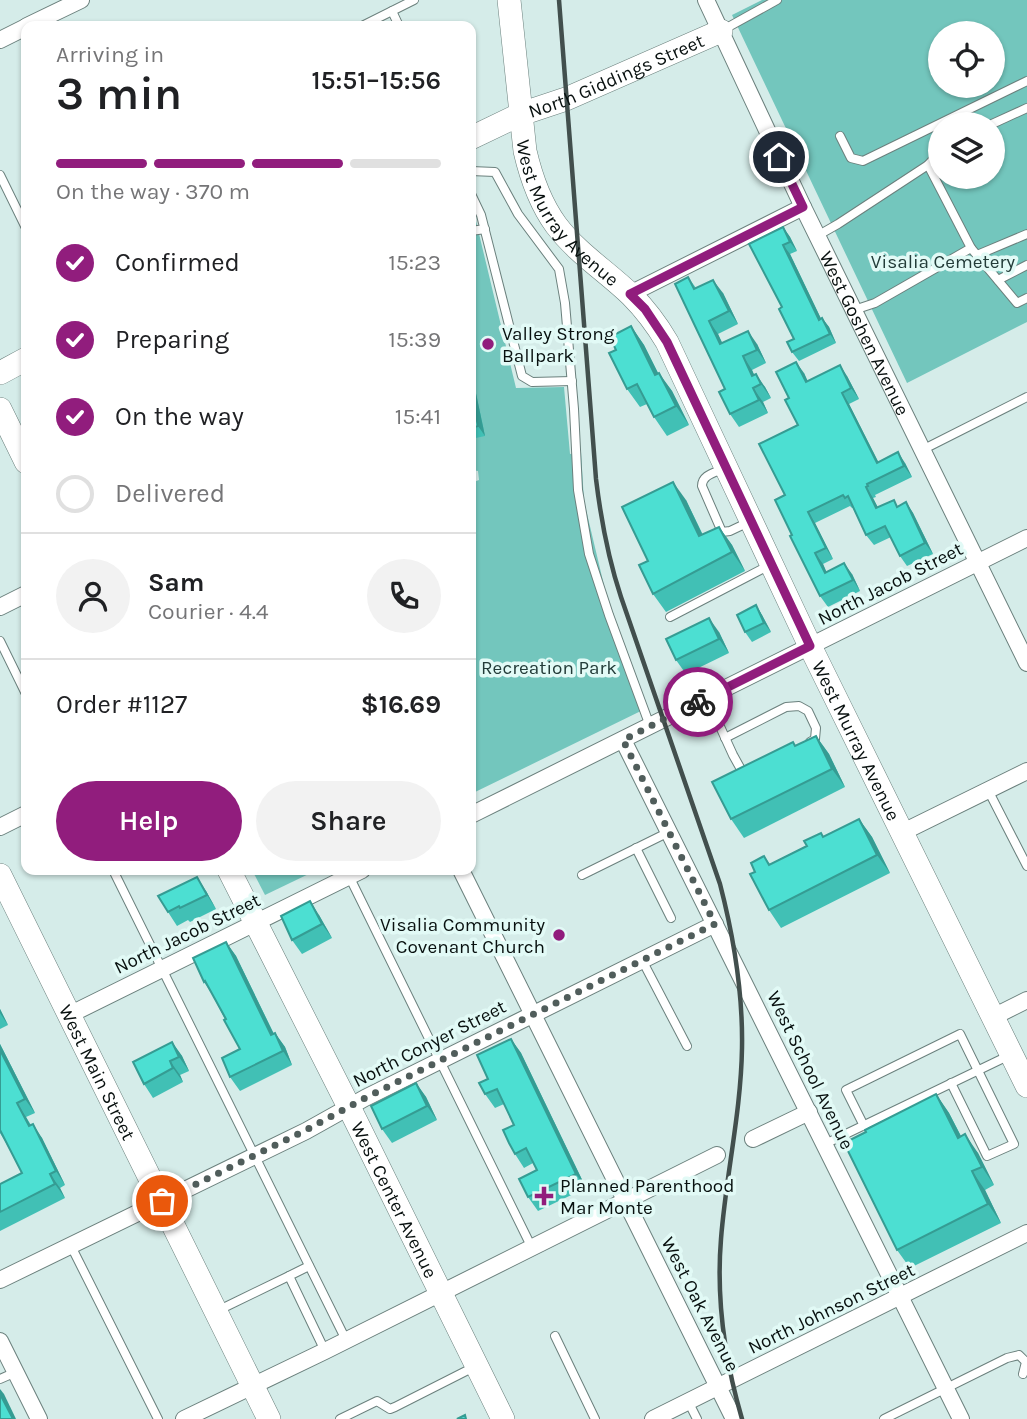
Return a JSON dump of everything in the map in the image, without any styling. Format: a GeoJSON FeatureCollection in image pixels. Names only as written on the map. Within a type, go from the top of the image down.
{"type":"FeatureCollection","features":[{"type":"Feature","properties":{"kind":"street"},"geometry":{"type":"LineString","coordinates":[[42,21],[81,0]]}},
{"type":"Feature","properties":{"kind":"street"},"geometry":{"type":"LineString","coordinates":[[509,0],[521,114]]}},
{"type":"Feature","properties":{"kind":"street","name":"West Goshen Avenue"},"geometry":{"type":"LineString","coordinates":[[706,0],[817,236],[1027,663]]}},
{"type":"Feature","properties":{"kind":"street"},"geometry":{"type":"LineString","coordinates":[[0,40],[21,31]]}},
{"type":"Feature","properties":{"kind":"street","name":"North Giddings Street"},"geometry":{"type":"LineString","coordinates":[[476,136],[521,114],[566,99],[721,31]]}},
{"type":"Feature","properties":{"kind":"street","name":"West Murray Avenue"},"geometry":{"type":"LineString","coordinates":[[521,114],[530,172],[545,208],[578,249],[645,309],[667,342],[810,646],[1027,1086]]}},
{"type":"Feature","properties":{"kind":"street"},"geometry":{"type":"LineString","coordinates":[[630,294],[803,207]]}},
{"type":"Feature","properties":{"kind":"street"},"geometry":{"type":"LineString","coordinates":[[0,373],[21,362]]}},
{"type":"Feature","properties":{"kind":"street"},"geometry":{"type":"LineString","coordinates":[[0,409],[21,452]]}},
{"type":"Feature","properties":{"kind":"street","name":"North Jacob Street"},"geometry":{"type":"LineString","coordinates":[[476,814],[1027,538]]}},
{"type":"Feature","properties":{"kind":"street"},"geometry":{"type":"LineString","coordinates":[[0,607],[21,596]]}},
{"type":"Feature","properties":{"kind":"street","name":"West School Avenue"},"geometry":{"type":"LineString","coordinates":[[623,740],[961,1419]]}},
{"type":"Feature","properties":{"kind":"street"},"geometry":{"type":"LineString","coordinates":[[901,833],[1027,771]]}},
{"type":"Feature","properties":{"kind":"street"},"geometry":{"type":"LineString","coordinates":[[0,827],[21,816]]}},
{"type":"Feature","properties":{"kind":"street","name":"West Center Avenue"},"geometry":{"type":"LineString","coordinates":[[231,875],[503,1419]]}},
{"type":"Feature","properties":{"kind":"street","name":"North Jacob Street"},"geometry":{"type":"LineString","coordinates":[[69,1015],[351,875]]}},
{"type":"Feature","properties":{"kind":"street","name":"West Oak Avenue"},"geometry":{"type":"LineString","coordinates":[[464,875],[734,1419]]}},
{"type":"Feature","properties":{"kind":"street","name":"West Main Street"},"geometry":{"type":"LineString","coordinates":[[0,876],[270,1419]]}},
{"type":"Feature","properties":{"kind":"street","name":"North Conyer Street"},"geometry":{"type":"LineString","coordinates":[[0,1280],[306,1130],[440,1060],[715,924]]}},
{"type":"Feature","properties":{"kind":"street"},"geometry":{"type":"LineString","coordinates":[[993,1017],[1027,1000]]}},
{"type":"Feature","properties":{"kind":"street"},"geometry":{"type":"LineString","coordinates":[[753,1139],[809,1112]]}},
{"type":"Feature","properties":{"kind":"street"},"geometry":{"type":"LineString","coordinates":[[187,1418],[718,1155]]}},
{"type":"Feature","properties":{"kind":"street","name":"North Johnson Street"},"geometry":{"type":"LineString","coordinates":[[653,1419],[1027,1233]]}},
{"type":"Feature","properties":{"kind":"street"},"geometry":{"type":"LineString","coordinates":[[0,1341],[39,1419]]}},
{"type":"Feature","properties":{"kind":"lane"},"geometry":{"type":"LineString","coordinates":[[372,21],[414,0]]}},
{"type":"Feature","properties":{"kind":"lane"},"geometry":{"type":"LineString","coordinates":[[721,31],[777,0]]}},
{"type":"Feature","properties":{"kind":"lane"},"geometry":{"type":"LineString","coordinates":[[392,11],[397,21]]}},
{"type":"Feature","properties":{"kind":"lane"},"geometry":{"type":"LineString","coordinates":[[840,136],[851,158],[863,161],[1027,80]]}},
{"type":"Feature","properties":{"kind":"lane"},"geometry":{"type":"LineString","coordinates":[[1005,118],[1027,108]]}},
{"type":"Feature","properties":{"kind":"lane"},"geometry":{"type":"LineString","coordinates":[[817,236],[928,165]]}},
{"type":"Feature","properties":{"kind":"lane"},"geometry":{"type":"LineString","coordinates":[[476,171],[495,172],[518,214],[559,270],[565,303],[572,381],[578,490],[589,554],[650,726]]}},
{"type":"Feature","properties":{"kind":"lane"},"geometry":{"type":"LineString","coordinates":[[0,174],[21,218]]}},
{"type":"Feature","properties":{"kind":"lane"},"geometry":{"type":"LineString","coordinates":[[941,189],[974,252],[1017,303],[1027,298]]}},
{"type":"Feature","properties":{"kind":"lane"},"geometry":{"type":"LineString","coordinates":[[476,204],[485,229],[522,376],[532,382],[572,381]]}},
{"type":"Feature","properties":{"kind":"lane"},"geometry":{"type":"LineString","coordinates":[[476,231],[485,229]]}},
{"type":"Feature","properties":{"kind":"lane"},"geometry":{"type":"LineString","coordinates":[[854,310],[875,303],[974,252],[1027,234]]}},
{"type":"Feature","properties":{"kind":"lane"},"geometry":{"type":"LineString","coordinates":[[998,280],[1027,265]]}},
{"type":"Feature","properties":{"kind":"lane"},"geometry":{"type":"LineString","coordinates":[[922,450],[1027,397]]}},
{"type":"Feature","properties":{"kind":"lane"},"geometry":{"type":"LineString","coordinates":[[670,617],[771,565]]}},
{"type":"Feature","properties":{"kind":"lane"},"geometry":{"type":"LineString","coordinates":[[0,641],[21,684]]}},
{"type":"Feature","properties":{"kind":"lane"},"geometry":{"type":"LineString","coordinates":[[707,698],[743,773],[756,770]]}},
{"type":"Feature","properties":{"kind":"lane"},"geometry":{"type":"LineString","coordinates":[[725,738],[786,707],[799,706],[808,711],[817,728],[815,739],[800,748]]}},
{"type":"Feature","properties":{"kind":"lane"},"geometry":{"type":"LineString","coordinates":[[988,790],[1027,866]]}},
{"type":"Feature","properties":{"kind":"lane"},"geometry":{"type":"LineString","coordinates":[[582,875],[669,832]]}},
{"type":"Feature","properties":{"kind":"lane"},"geometry":{"type":"LineString","coordinates":[[636,848],[671,918]]}},
{"type":"Feature","properties":{"kind":"lane"},"geometry":{"type":"LineString","coordinates":[[116,875],[346,1340]]}},
{"type":"Feature","properties":{"kind":"lane"},"geometry":{"type":"LineString","coordinates":[[356,875],[440,1060],[532,1248]]}},
{"type":"Feature","properties":{"kind":"lane"},"geometry":{"type":"LineString","coordinates":[[642,960],[687,1046]]}},
{"type":"Feature","properties":{"kind":"lane"},"geometry":{"type":"LineString","coordinates":[[864,1126],[846,1090],[960,1034],[1013,1144],[987,1156],[951,1083]]}},
{"type":"Feature","properties":{"kind":"lane"},"geometry":{"type":"LineString","coordinates":[[825,1144],[1011,1054]]}},
{"type":"Feature","properties":{"kind":"lane"},"geometry":{"type":"LineString","coordinates":[[71,1246],[158,1419]]}},
{"type":"Feature","properties":{"kind":"lane"},"geometry":{"type":"LineString","coordinates":[[216,1311],[309,1266]]}},
{"type":"Feature","properties":{"kind":"lane"},"geometry":{"type":"LineString","coordinates":[[289,1276],[326,1351]]}},
{"type":"Feature","properties":{"kind":"lane"},"geometry":{"type":"LineString","coordinates":[[555,1336],[595,1419]]}},
{"type":"Feature","properties":{"kind":"lane"},"geometry":{"type":"LineString","coordinates":[[884,1419],[1019,1354],[1026,1362],[1023,1374]]}},
{"type":"Feature","properties":{"kind":"lane"},"geometry":{"type":"LineString","coordinates":[[340,1419],[377,1401],[390,1409],[477,1366]]}},
{"type":"Feature","properties":{"kind":"lane"},"geometry":{"type":"LineString","coordinates":[[0,1379],[16,1372]]}},
{"type":"Feature","properties":{"kind":"lane"},"geometry":{"type":"LineString","coordinates":[[688,1401],[697,1419]]}},
{"type":"Feature","properties":{"kind":"green space","name":"Visalia Cemetery"},"geometry":{"type":"Polygon","coordinates":[[[762,0],[1027,0],[1027,322],[907,383],[732,15],[762,0]]]}},
{"type":"Feature","properties":{"kind":"green space","name":"Recreation Park"},"geometry":{"type":"Polygon","coordinates":[[[476,221],[516,388],[564,387],[570,454],[581,452],[584,501],[607,598],[645,709],[476,792],[476,481],[479,480],[476,221]]]}},
{"type":"Feature","properties":{"kind":"green space"},"geometry":{"type":"Polygon","coordinates":[[[255,875],[307,875],[265,895],[255,875]]]}},
{"type":"Feature","properties":{"kind":"building"},"geometry":{"type":"Polygon","coordinates":[[[783,227],[790,242],[783,245],[819,320],[822,318],[830,334],[792,352],[787,342],[794,339],[779,309],[782,307],[749,244],[783,227]]]}},
{"type":"Feature","properties":{"kind":"building"},"geometry":{"type":"Polygon","coordinates":[[[688,277],[694,289],[713,280],[729,311],[709,321],[720,344],[748,331],[757,350],[743,356],[752,376],[756,374],[761,384],[753,388],[759,400],[730,414],[719,392],[725,389],[675,284],[688,277]]]}},
{"type":"Feature","properties":{"kind":"building"},"geometry":{"type":"Polygon","coordinates":[[[631,326],[655,375],[659,373],[676,406],[654,417],[637,384],[627,389],[609,353],[616,350],[610,337],[631,326]]]}},
{"type":"Feature","properties":{"kind":"building"},"geometry":{"type":"Polygon","coordinates":[[[796,362],[806,382],[840,365],[851,388],[842,393],[877,463],[898,452],[904,466],[867,484],[876,508],[894,500],[897,507],[906,502],[925,543],[900,556],[885,526],[866,535],[848,496],[845,498],[843,495],[808,512],[826,548],[815,553],[825,573],[844,563],[853,580],[820,596],[775,500],[785,495],[759,444],[798,425],[785,400],[789,398],[776,372],[796,362]]]}},
{"type":"Feature","properties":{"kind":"building"},"geometry":{"type":"Polygon","coordinates":[[[673,482],[699,536],[719,527],[732,552],[653,594],[639,565],[648,561],[622,507],[673,482]]]}},
{"type":"Feature","properties":{"kind":"building"},"geometry":{"type":"Polygon","coordinates":[[[756,605],[764,623],[745,632],[737,615],[756,605]]]}},
{"type":"Feature","properties":{"kind":"building"},"geometry":{"type":"Polygon","coordinates":[[[709,618],[719,639],[676,660],[666,639],[709,618]]]}},
{"type":"Feature","properties":{"kind":"building"},"geometry":{"type":"Polygon","coordinates":[[[816,736],[832,769],[731,819],[712,782],[793,742],[795,746],[816,736]]]}},
{"type":"Feature","properties":{"kind":"building"},"geometry":{"type":"Polygon","coordinates":[[[859,819],[877,855],[769,910],[750,874],[755,872],[751,863],[764,856],[769,865],[807,846],[804,841],[821,833],[823,837],[859,819]]]}},
{"type":"Feature","properties":{"kind":"building"},"geometry":{"type":"Polygon","coordinates":[[[197,877],[207,895],[168,912],[158,896],[197,877]]]}},
{"type":"Feature","properties":{"kind":"building"},"geometry":{"type":"Polygon","coordinates":[[[310,901],[322,924],[292,940],[281,916],[310,901]]]}},
{"type":"Feature","properties":{"kind":"building"},"geometry":{"type":"Polygon","coordinates":[[[226,942],[271,1035],[275,1033],[283,1051],[230,1077],[222,1058],[240,1049],[193,958],[226,942]]]}},
{"type":"Feature","properties":{"kind":"building"},"geometry":{"type":"Polygon","coordinates":[[[511,1039],[576,1174],[528,1197],[519,1179],[537,1170],[526,1148],[515,1154],[509,1143],[503,1130],[514,1125],[497,1089],[485,1094],[479,1083],[488,1079],[477,1055],[511,1039]]]}},
{"type":"Feature","properties":{"kind":"building"},"geometry":{"type":"Polygon","coordinates":[[[172,1042],[179,1057],[170,1061],[173,1068],[144,1084],[133,1062],[172,1042]]]}},
{"type":"Feature","properties":{"kind":"building"},"geometry":{"type":"Polygon","coordinates":[[[0,1050],[25,1099],[17,1103],[29,1126],[33,1124],[56,1171],[50,1174],[55,1184],[0,1212],[0,1184],[22,1173],[0,1130],[0,1050]]]}},
{"type":"Feature","properties":{"kind":"building"},"geometry":{"type":"Polygon","coordinates":[[[416,1083],[427,1106],[382,1129],[371,1106],[416,1083]]]}},
{"type":"Feature","properties":{"kind":"building"},"geometry":{"type":"Polygon","coordinates":[[[936,1094],[958,1138],[965,1134],[982,1167],[972,1171],[988,1204],[897,1250],[844,1143],[936,1094]]]}},
{"type":"Feature","properties":{"kind":"building"},"geometry":{"type":"Polygon","coordinates":[[[0,1394],[13,1419],[0,1419],[0,1394]]]}},
{"type":"Feature","properties":{"kind":"railway"},"geometry":{"type":"LineString","coordinates":[[559,0],[596,479],[603,524],[621,597],[720,884],[737,965],[742,1027],[741,1072],[723,1215],[720,1285],[727,1353],[742,1419]]}},
{"type":"Feature","properties":{"kind":"way so far"},"geometry":{"type":"LineString","coordinates":[[162,1201],[715,924],[623,740],[698,702]]}},
{"type":"Feature","properties":{"kind":"place","name":"Valley Strong Ballpark"},"geometry":{"type":"Point","coordinates":[488,344]}},
{"type":"Feature","properties":{"kind":"place","name":"Visalia Community Covenant Church"},"geometry":{"type":"Point","coordinates":[559,935]}},
{"type":"Feature","properties":{"kind":"place","name":"Planned Parenthood Mar Monte"},"geometry":{"type":"Point","coordinates":[544,1196]}},
{"type":"Feature","properties":{"kind":"route"},"geometry":{"type":"LineString","coordinates":[[698,702],[810,646],[688,383],[657,325],[630,294],[803,207],[779,157]]}}]}
